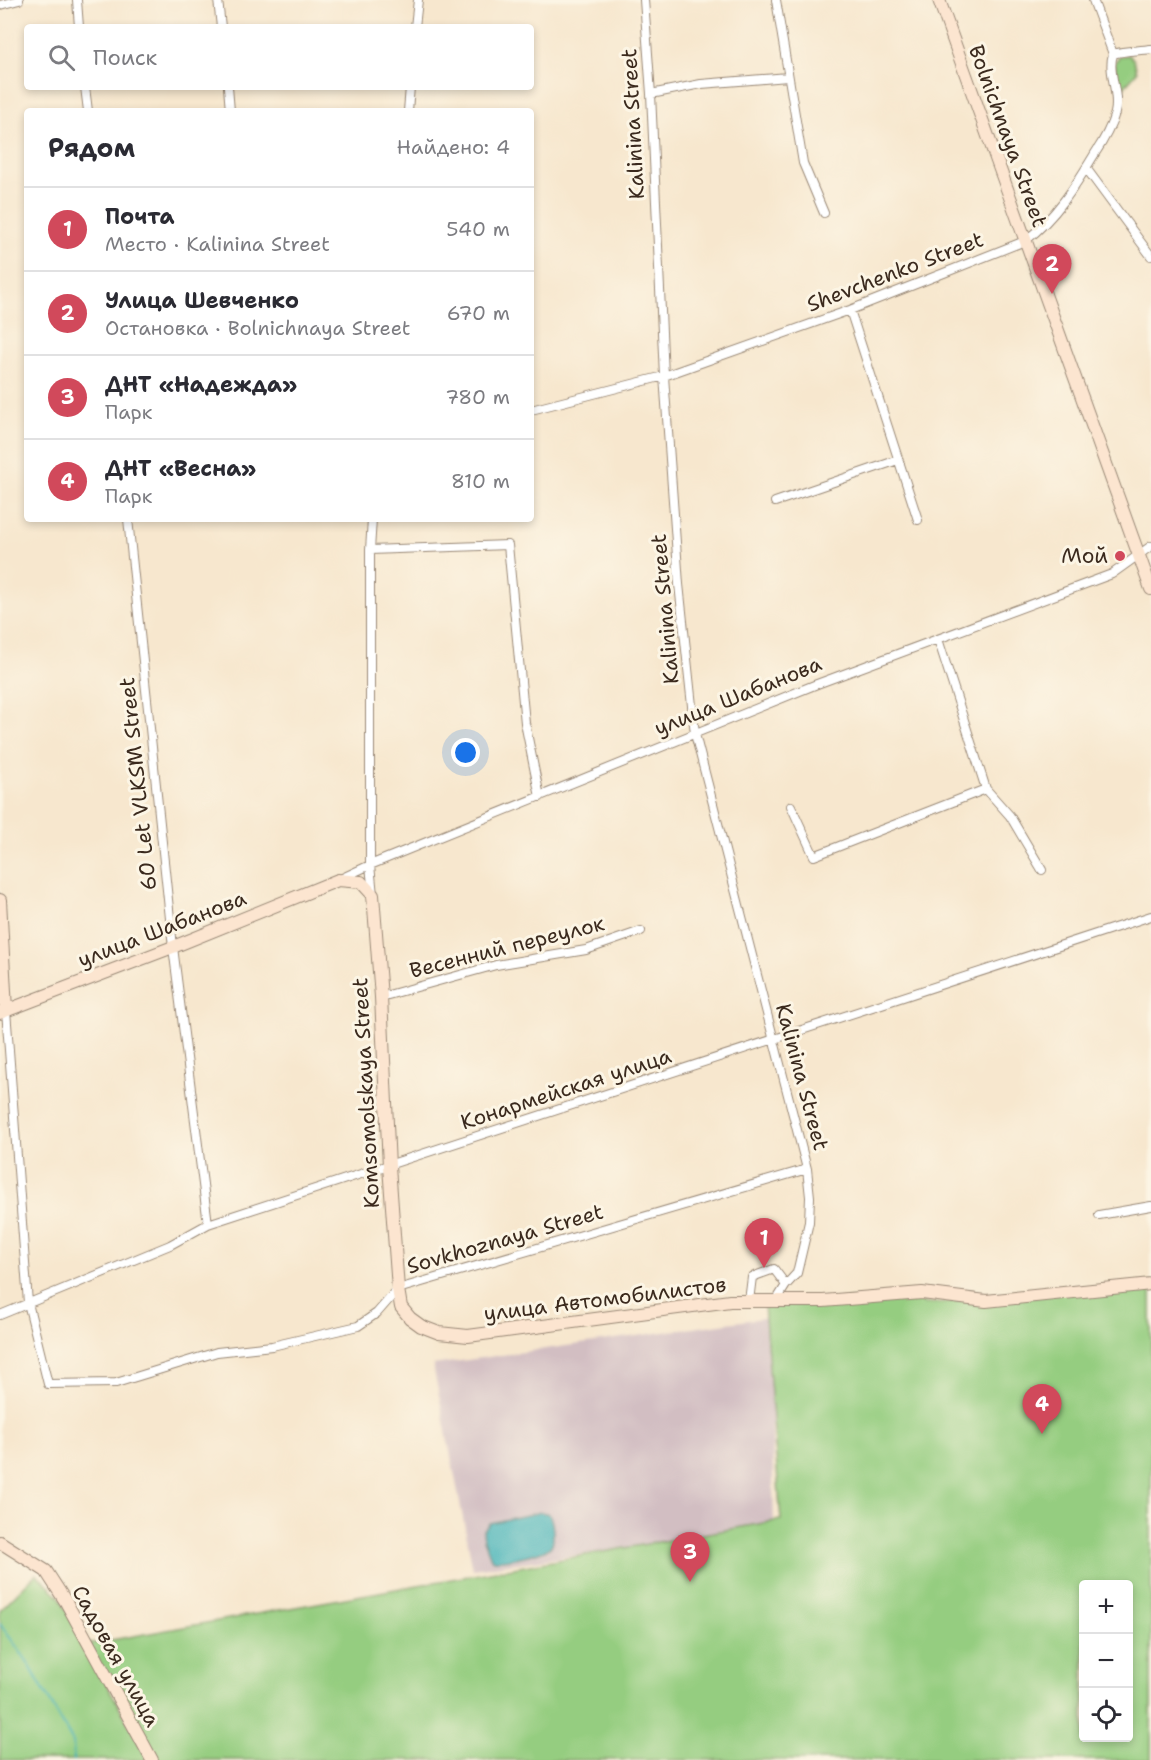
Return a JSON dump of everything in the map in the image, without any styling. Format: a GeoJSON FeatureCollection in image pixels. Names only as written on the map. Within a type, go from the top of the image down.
{"type":"FeatureCollection","features":[{"type":"Feature","properties":{"kind":"street"},"geometry":{"type":"LineString","coordinates":[[0,4],[19,0]]}},
{"type":"Feature","properties":{"kind":"street"},"geometry":{"type":"LineString","coordinates":[[77,0],[79,24]]}},
{"type":"Feature","properties":{"kind":"street"},"geometry":{"type":"LineString","coordinates":[[218,0],[221,24]]}},
{"type":"Feature","properties":{"kind":"street"},"geometry":{"type":"LineString","coordinates":[[415,24],[418,0]]}},
{"type":"Feature","properties":{"kind":"street","name":"Kalinina Street"},"geometry":{"type":"LineString","coordinates":[[644,0],[651,94],[664,376],[679,584],[695,734],[807,1169],[810,1197],[808,1222],[797,1273],[776,1301]]}},
{"type":"Feature","properties":{"kind":"street"},"geometry":{"type":"LineString","coordinates":[[776,0],[803,163],[824,213]]}},
{"type":"Feature","properties":{"kind":"street","name":"Bolnichnaya Street"},"geometry":{"type":"LineString","coordinates":[[939,0],[1151,589]]}},
{"type":"Feature","properties":{"kind":"street","name":"Shevchenko Street"},"geometry":{"type":"LineString","coordinates":[[534,409],[664,376],[850,310],[1025,242],[1058,211],[1102,142],[1115,113],[1116,94],[1111,61],[1113,54],[1093,0]]}},
{"type":"Feature","properties":{"kind":"street"},"geometry":{"type":"LineString","coordinates":[[1113,54],[1122,51],[1151,49]]}},
{"type":"Feature","properties":{"kind":"street"},"geometry":{"type":"LineString","coordinates":[[651,94],[701,84],[788,77]]}},
{"type":"Feature","properties":{"kind":"street"},"geometry":{"type":"LineString","coordinates":[[85,90],[88,108]]}},
{"type":"Feature","properties":{"kind":"street"},"geometry":{"type":"LineString","coordinates":[[228,90],[230,108]]}},
{"type":"Feature","properties":{"kind":"street"},"geometry":{"type":"LineString","coordinates":[[408,108],[410,90]]}},
{"type":"Feature","properties":{"kind":"street"},"geometry":{"type":"LineString","coordinates":[[1086,168],[1151,256]]}},
{"type":"Feature","properties":{"kind":"street"},"geometry":{"type":"LineString","coordinates":[[850,310],[918,520]]}},
{"type":"Feature","properties":{"kind":"street"},"geometry":{"type":"LineString","coordinates":[[775,502],[898,460]]}},
{"type":"Feature","properties":{"kind":"street","name":"60 Let VLKSM Street"},"geometry":{"type":"LineString","coordinates":[[128,522],[173,947],[208,1224]]}},
{"type":"Feature","properties":{"kind":"street","name":"Komsomolskaya Street"},"geometry":{"type":"LineString","coordinates":[[372,522],[370,865],[381,997],[389,1166],[398,1289]]}},
{"type":"Feature","properties":{"kind":"street"},"geometry":{"type":"LineString","coordinates":[[370,550],[508,545],[525,723],[540,797]]}},
{"type":"Feature","properties":{"kind":"street","name":"улица Шабанова"},"geometry":{"type":"LineString","coordinates":[[3,1012],[173,947],[817,684],[1112,574],[1151,546]]}},
{"type":"Feature","properties":{"kind":"street"},"geometry":{"type":"LineString","coordinates":[[938,639],[986,789],[1011,816],[1042,870]]}},
{"type":"Feature","properties":{"kind":"street"},"geometry":{"type":"LineString","coordinates":[[791,806],[814,856],[986,789]]}},
{"type":"Feature","properties":{"kind":"street","name":"улица Шабанова"},"geometry":{"type":"LineString","coordinates":[[338,880],[361,882],[373,895]]}},
{"type":"Feature","properties":{"kind":"street"},"geometry":{"type":"LineString","coordinates":[[0,900],[3,1012],[28,1303]]}},
{"type":"Feature","properties":{"kind":"street","name":"Конармейская улица"},"geometry":{"type":"LineString","coordinates":[[0,1315],[170,1245],[208,1224],[1151,916]]}},
{"type":"Feature","properties":{"kind":"street","name":"Весенний переулок"},"geometry":{"type":"LineString","coordinates":[[381,997],[496,965],[586,950],[641,930]]}},
{"type":"Feature","properties":{"kind":"street","name":"Sovkhoznaya Street"},"geometry":{"type":"LineString","coordinates":[[28,1303],[48,1384],[116,1383],[218,1352],[272,1346],[358,1326],[377,1313],[398,1289],[807,1169]]}},
{"type":"Feature","properties":{"kind":"street"},"geometry":{"type":"LineString","coordinates":[[1099,1215],[1151,1206]]}},
{"type":"Feature","properties":{"kind":"street"},"geometry":{"type":"LineString","coordinates":[[749,1301],[752,1277],[774,1269],[786,1285]]}},
{"type":"Feature","properties":{"kind":"street","name":"улица Автомобилистов"},"geometry":{"type":"LineString","coordinates":[[398,1289],[401,1307],[421,1326],[439,1333],[468,1336],[730,1301],[823,1301],[922,1293],[986,1301],[1151,1284]]}},
{"type":"Feature","properties":{"kind":"street","name":"Садовая улица"},"geometry":{"type":"LineString","coordinates":[[0,1542],[46,1571],[66,1602],[152,1760]]}},
{"type":"Feature","properties":{"kind":"shaded area"},"geometry":{"type":"Polygon","coordinates":[[[770,1317],[774,1529],[473,1569],[433,1365],[770,1317]]]}},
{"type":"Feature","properties":{"kind":"green space"},"geometry":{"type":"Polygon","coordinates":[[[1129,55],[1134,60],[1137,72],[1124,87],[1118,85],[1115,62],[1120,56],[1129,55]]]}},
{"type":"Feature","properties":{"kind":"green space"},"geometry":{"type":"Polygon","coordinates":[[[1151,1283],[1151,1760],[152,1760],[89,1644],[781,1520],[764,1305],[923,1296],[924,1304],[1151,1283]]]}},
{"type":"Feature","properties":{"kind":"green space"},"geometry":{"type":"Polygon","coordinates":[[[36,1574],[59,1596],[148,1760],[0,1760],[0,1610],[36,1574]]]}},
{"type":"Feature","properties":{"kind":"water"},"geometry":{"type":"Polygon","coordinates":[[[541,1512],[549,1514],[550,1517],[553,1535],[551,1546],[542,1551],[515,1558],[494,1560],[491,1558],[483,1531],[490,1523],[541,1512]]]}},
{"type":"Feature","properties":{"kind":"waterway"},"geometry":{"type":"LineString","coordinates":[[0,1624],[27,1661],[73,1742],[74,1760]]}},
{"type":"Feature","properties":{"kind":"place","name":"Улица Шевченко"},"geometry":{"type":"Point","coordinates":[1052,294]}},
{"type":"Feature","properties":{"kind":"place","name":"Мой"},"geometry":{"type":"Point","coordinates":[1120,556]}},
{"type":"Feature","properties":{"kind":"place","name":"Почта"},"geometry":{"type":"Point","coordinates":[764,1268]}},
{"type":"Feature","properties":{"kind":"place","name":"ДНТ «Весна»"},"geometry":{"type":"Point","coordinates":[1042,1434]}},
{"type":"Feature","properties":{"kind":"place","name":"ДНТ «Надежда»"},"geometry":{"type":"Point","coordinates":[690,1582]}}]}
